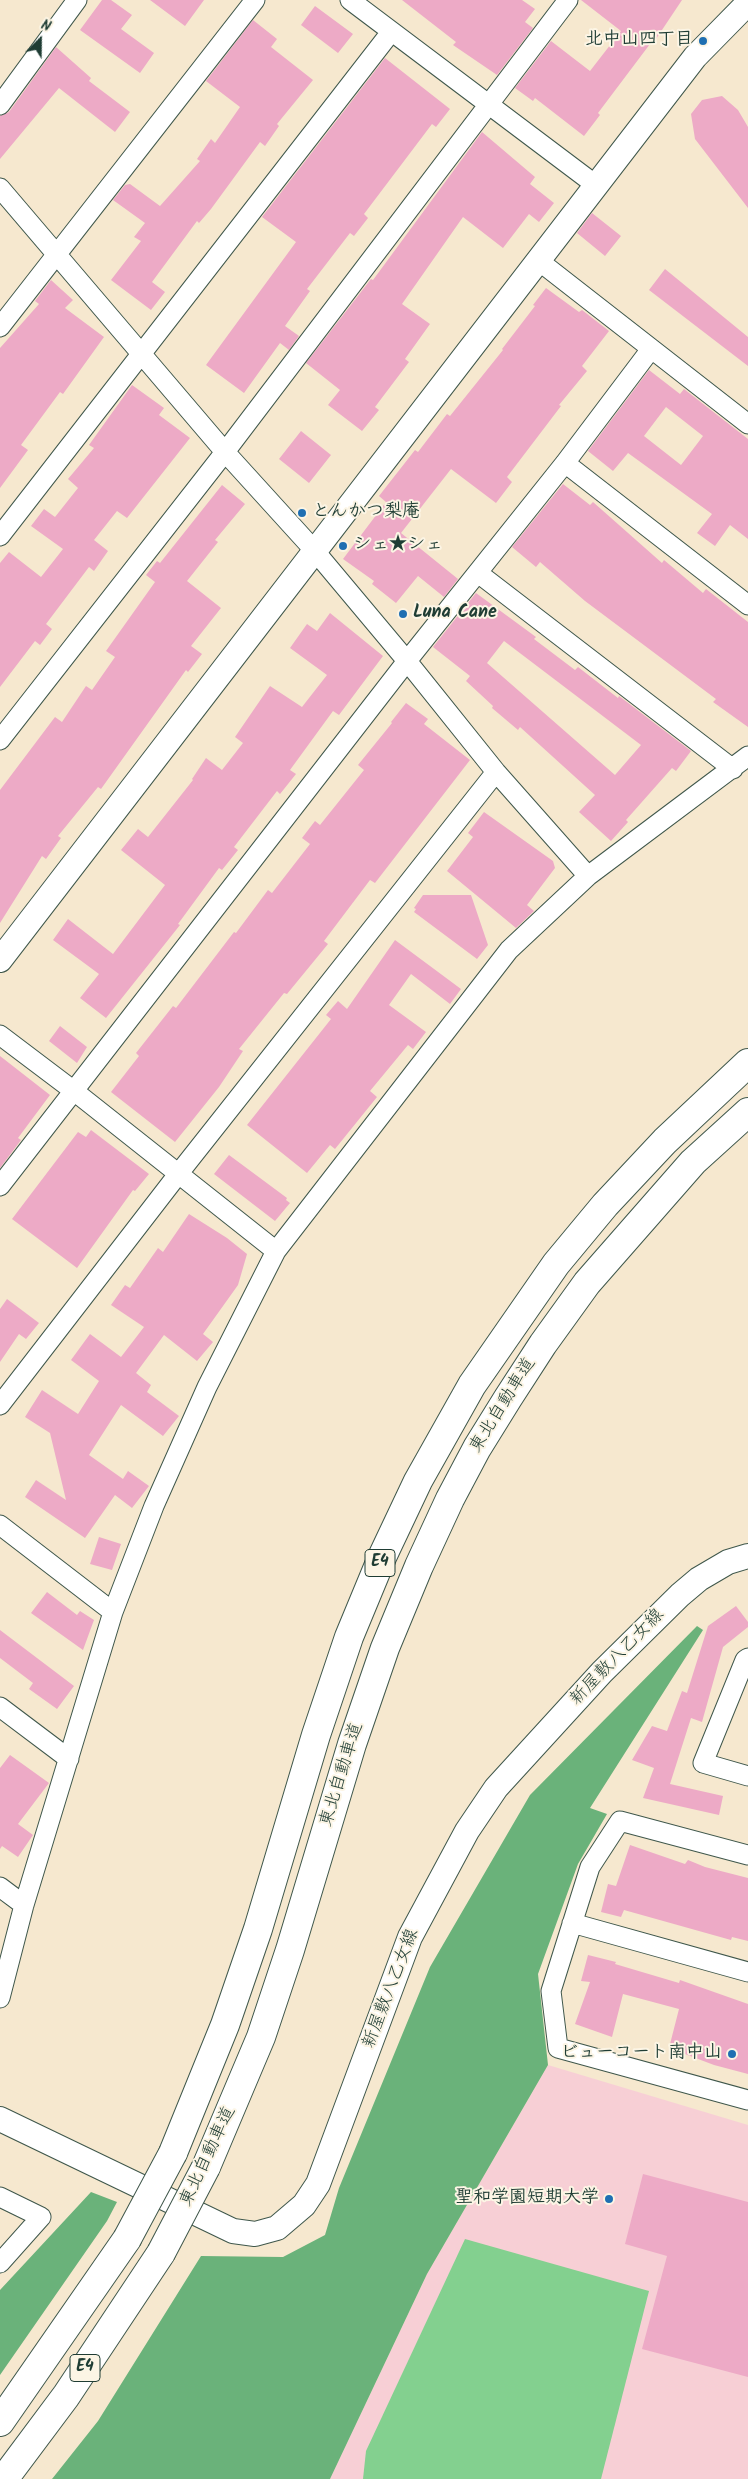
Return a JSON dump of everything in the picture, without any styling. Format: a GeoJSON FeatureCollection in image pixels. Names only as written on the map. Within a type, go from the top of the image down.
{"type":"FeatureCollection","features":[{"type":"Feature","properties":{"kind":"highway","name":"東北自動車道"},"geometry":{"type":"LineString","coordinates":[[0,2422],[128,2239],[172,2153],[228,2017],[258,1929],[313,1744],[349,1637],[383,1555],[418,1481],[472,1385],[556,1264],[605,1205],[665,1141],[748,1063]]}},
{"type":"Feature","properties":{"kind":"highway","name":"東北自動車道"},"geometry":{"type":"LineString","coordinates":[[4,2479],[66,2396],[161,2254],[206,2167],[261,2037],[290,1950],[352,1744],[385,1648],[418,1566],[477,1448],[543,1344],[588,1283],[694,1162],[748,1112]]}},
{"type":"Feature","properties":{"kind":"street"},"geometry":{"type":"LineString","coordinates":[[0,105],[77,0]]}},
{"type":"Feature","properties":{"kind":"street"},"geometry":{"type":"LineString","coordinates":[[0,327],[255,0]]}},
{"type":"Feature","properties":{"kind":"street"},"geometry":{"type":"LineString","coordinates":[[350,0],[597,186]]}},
{"type":"Feature","properties":{"kind":"street"},"geometry":{"type":"LineString","coordinates":[[0,740],[225,452],[568,0]]}},
{"type":"Feature","properties":{"kind":"street"},"geometry":{"type":"LineString","coordinates":[[0,960],[314,550],[597,186],[695,56],[748,3]]}},
{"type":"Feature","properties":{"kind":"street"},"geometry":{"type":"LineString","coordinates":[[0,536],[391,32]]}},
{"type":"Feature","properties":{"kind":"street"},"geometry":{"type":"LineString","coordinates":[[0,188],[225,452],[314,550],[407,660],[496,772],[588,876]]}},
{"type":"Feature","properties":{"kind":"street"},"geometry":{"type":"LineString","coordinates":[[539,261],[748,424]]}},
{"type":"Feature","properties":{"kind":"street"},"geometry":{"type":"LineString","coordinates":[[0,1186],[407,660],[565,463],[651,349]]}},
{"type":"Feature","properties":{"kind":"street"},"geometry":{"type":"LineString","coordinates":[[565,463],[748,605]]}},
{"type":"Feature","properties":{"kind":"street"},"geometry":{"type":"LineString","coordinates":[[478,573],[733,769]]}},
{"type":"Feature","properties":{"kind":"street"},"geometry":{"type":"LineString","coordinates":[[0,1998],[24,1905],[113,1612],[154,1506],[206,1387],[276,1251],[509,950],[588,876],[748,756]]}},
{"type":"Feature","properties":{"kind":"street"},"geometry":{"type":"LineString","coordinates":[[0,1405],[179,1173],[496,772]]}},
{"type":"Feature","properties":{"kind":"street"},"geometry":{"type":"LineString","coordinates":[[0,1035],[74,1090],[276,1251]]}},
{"type":"Feature","properties":{"kind":"street"},"geometry":{"type":"LineString","coordinates":[[0,1525],[113,1612]]}},
{"type":"Feature","properties":{"kind":"street","name":"新屋敷八乙女線"},"geometry":{"type":"LineString","coordinates":[[0,2118],[225,2228],[255,2234],[277,2228],[304,2205],[318,2184],[410,1937],[468,1831],[496,1788],[602,1672],[680,1595],[699,1579],[728,1562],[748,1556]]}},
{"type":"Feature","properties":{"kind":"street"},"geometry":{"type":"LineString","coordinates":[[748,1658],[745,1660],[703,1763],[748,1776]]}},
{"type":"Feature","properties":{"kind":"street"},"geometry":{"type":"LineString","coordinates":[[0,1707],[69,1759]]}},
{"type":"Feature","properties":{"kind":"street"},"geometry":{"type":"LineString","coordinates":[[748,1855],[620,1821],[590,1867],[551,1991],[558,2048],[748,2100]]}},
{"type":"Feature","properties":{"kind":"street"},"geometry":{"type":"LineString","coordinates":[[0,1887],[24,1905]]}},
{"type":"Feature","properties":{"kind":"street"},"geometry":{"type":"LineString","coordinates":[[572,1923],[748,1972]]}},
{"type":"Feature","properties":{"kind":"street"},"geometry":{"type":"LineString","coordinates":[[0,2197],[41,2217],[0,2263]]}},
{"type":"Feature","properties":{"kind":"shaded area","name":"聖和学園短期大学"},"geometry":{"type":"Polygon","coordinates":[[[548,2065],[748,2125],[748,2479],[330,2479],[427,2274],[548,2065]]]}},
{"type":"Feature","properties":{"kind":"green space"},"geometry":{"type":"Polygon","coordinates":[[[697,1626],[703,1630],[590,1808],[607,1814],[578,1864],[538,1974],[548,2065],[427,2274],[330,2479],[52,2479],[98,2421],[201,2256],[283,2257],[325,2235],[339,2188],[430,1967],[530,1795],[697,1626]]]}},
{"type":"Feature","properties":{"kind":"green space"},"geometry":{"type":"Polygon","coordinates":[[[91,2192],[117,2202],[107,2221],[0,2375],[0,2290],[91,2192]]]}},
{"type":"Feature","properties":{"kind":"green space"},"geometry":{"type":"Polygon","coordinates":[[[465,2239],[649,2291],[601,2479],[363,2479],[366,2451],[465,2239]]]}},
{"type":"Feature","properties":{"kind":"building"},"geometry":{"type":"Polygon","coordinates":[[[102,0],[111,0],[132,15],[121,29],[154,53],[140,73],[80,30],[102,0]]]}},
{"type":"Feature","properties":{"kind":"building"},"geometry":{"type":"Polygon","coordinates":[[[150,0],[204,0],[185,26],[150,0]]]}},
{"type":"Feature","properties":{"kind":"building"},"geometry":{"type":"Polygon","coordinates":[[[402,0],[522,0],[535,9],[525,22],[533,28],[497,75],[453,45],[456,42],[402,0]]]}},
{"type":"Feature","properties":{"kind":"building"},"geometry":{"type":"Polygon","coordinates":[[[581,0],[682,0],[652,45],[650,44],[598,113],[600,115],[584,136],[535,98],[533,101],[515,88],[551,41],[590,71],[621,31],[581,0]]]}},
{"type":"Feature","properties":{"kind":"building"},"geometry":{"type":"Polygon","coordinates":[[[315,6],[353,34],[338,53],[301,25],[315,6]]]}},
{"type":"Feature","properties":{"kind":"building"},"geometry":{"type":"Polygon","coordinates":[[[253,20],[277,39],[271,47],[313,80],[277,124],[279,126],[265,146],[260,142],[211,209],[199,223],[197,221],[152,282],[165,292],[151,310],[111,280],[141,241],[134,237],[145,223],[113,200],[125,185],[130,184],[160,206],[200,161],[197,159],[211,139],[215,143],[240,107],[206,81],[253,20]]]}},
{"type":"Feature","properties":{"kind":"building"},"geometry":{"type":"Polygon","coordinates":[[[56,47],[91,78],[89,81],[130,112],[115,132],[59,88],[0,159],[0,116],[9,112],[56,47]]]}},
{"type":"Feature","properties":{"kind":"building"},"geometry":{"type":"Polygon","coordinates":[[[385,58],[450,109],[436,127],[432,124],[364,214],[368,218],[354,236],[350,233],[307,289],[310,291],[285,326],[299,336],[289,350],[280,343],[244,393],[206,365],[296,242],[262,217],[385,58]]]}},
{"type":"Feature","properties":{"kind":"building"},"geometry":{"type":"Polygon","coordinates":[[[722,96],[738,110],[748,127],[748,208],[695,139],[691,114],[702,100],[722,96]]]}},
{"type":"Feature","properties":{"kind":"building"},"geometry":{"type":"Polygon","coordinates":[[[482,132],[535,177],[530,184],[554,203],[539,222],[529,214],[503,248],[463,217],[402,304],[430,324],[405,359],[409,362],[375,407],[379,410],[362,431],[328,405],[340,390],[306,363],[371,279],[373,280],[482,132]]]}},
{"type":"Feature","properties":{"kind":"building"},"geometry":{"type":"Polygon","coordinates":[[[592,213],[621,236],[605,256],[577,233],[592,213]]]}},
{"type":"Feature","properties":{"kind":"building"},"geometry":{"type":"Polygon","coordinates":[[[665,269],[748,337],[748,366],[649,290],[665,269]]]}},
{"type":"Feature","properties":{"kind":"building"},"geometry":{"type":"Polygon","coordinates":[[[51,280],[73,300],[65,308],[104,337],[63,394],[60,392],[21,445],[28,450],[0,488],[0,348],[39,304],[35,301],[51,280]]]}},
{"type":"Feature","properties":{"kind":"building"},"geometry":{"type":"Polygon","coordinates":[[[546,288],[579,312],[582,310],[609,331],[582,366],[587,371],[559,405],[561,406],[507,477],[512,482],[496,503],[451,469],[401,533],[458,579],[444,597],[418,576],[396,603],[372,584],[374,581],[343,559],[386,502],[379,496],[415,450],[418,452],[447,414],[450,416],[503,350],[546,288]]]}},
{"type":"Feature","properties":{"kind":"building"},"geometry":{"type":"Polygon","coordinates":[[[649,370],[680,394],[684,389],[748,439],[748,539],[730,525],[715,546],[697,533],[712,514],[628,453],[613,471],[588,451],[649,370]],[[666,407],[644,436],[681,465],[703,436],[666,407]]]}},
{"type":"Feature","properties":{"kind":"building"},"geometry":{"type":"Polygon","coordinates":[[[132,385],[164,408],[159,415],[190,438],[127,518],[117,511],[94,540],[108,551],[94,571],[89,567],[46,624],[52,629],[40,645],[35,641],[0,687],[0,563],[9,552],[41,577],[63,549],[31,526],[44,509],[55,517],[78,488],[68,479],[94,448],[89,445],[132,385]]]}},
{"type":"Feature","properties":{"kind":"building"},"geometry":{"type":"Polygon","coordinates":[[[301,431],[331,455],[309,483],[279,459],[301,431]]]}},
{"type":"Feature","properties":{"kind":"building"},"geometry":{"type":"Polygon","coordinates":[[[563,484],[590,505],[593,502],[662,563],[664,560],[703,593],[706,589],[748,622],[748,727],[713,702],[716,699],[585,601],[540,562],[536,567],[512,547],[563,484]]]}},
{"type":"Feature","properties":{"kind":"building"},"geometry":{"type":"Polygon","coordinates":[[[222,485],[245,504],[215,540],[218,542],[187,581],[221,608],[191,646],[202,654],[188,672],[186,670],[101,789],[98,787],[58,836],[61,838],[46,859],[42,856],[0,923],[0,790],[55,717],[62,722],[86,686],[92,690],[115,657],[106,651],[155,582],[146,575],[157,561],[160,563],[222,485]]]}},
{"type":"Feature","properties":{"kind":"building"},"geometry":{"type":"Polygon","coordinates":[[[476,593],[536,637],[534,639],[575,670],[578,667],[691,751],[676,771],[672,768],[626,820],[628,822],[611,841],[579,812],[595,795],[520,727],[518,730],[492,708],[493,706],[466,681],[470,676],[433,647],[476,593]],[[504,641],[487,663],[615,775],[641,745],[504,641]]]}},
{"type":"Feature","properties":{"kind":"building"},"geometry":{"type":"Polygon","coordinates":[[[330,613],[383,656],[339,715],[333,711],[290,770],[296,774],[280,794],[277,791],[234,847],[238,850],[222,870],[219,868],[178,924],[180,925],[106,1018],[80,998],[99,974],[53,940],[68,919],[113,954],[165,885],[121,850],[138,829],[148,837],[193,780],[206,758],[222,770],[243,743],[235,737],[270,686],[302,707],[327,675],[290,648],[307,624],[317,631],[330,613]]]}},
{"type":"Feature","properties":{"kind":"building"},"geometry":{"type":"Polygon","coordinates":[[[406,703],[428,719],[424,724],[470,760],[375,883],[370,880],[324,941],[328,944],[287,994],[284,993],[239,1049],[243,1051],[219,1087],[175,1142],[111,1092],[139,1056],[136,1053],[173,1006],[176,1008],[268,890],[272,893],[310,844],[302,838],[315,821],[320,825],[364,770],[358,765],[406,703]]]}},
{"type":"Feature","properties":{"kind":"building"},"geometry":{"type":"Polygon","coordinates":[[[484,812],[553,861],[555,868],[527,905],[534,911],[516,928],[447,871],[473,837],[468,833],[484,812]]]}},
{"type":"Feature","properties":{"kind":"building"},"geometry":{"type":"Polygon","coordinates":[[[423,895],[471,895],[488,945],[477,959],[414,912],[416,909],[414,908],[423,895]]]}},
{"type":"Feature","properties":{"kind":"building"},"geometry":{"type":"Polygon","coordinates":[[[395,940],[461,989],[450,1004],[411,974],[389,1005],[426,1032],[413,1049],[408,1045],[370,1091],[377,1097],[335,1149],[330,1145],[307,1173],[247,1125],[331,1019],[326,1015],[338,1001],[347,1009],[395,940]]]}},
{"type":"Feature","properties":{"kind":"building"},"geometry":{"type":"Polygon","coordinates":[[[60,1026],[87,1047],[77,1063],[49,1041],[60,1026]]]}},
{"type":"Feature","properties":{"kind":"building"},"geometry":{"type":"Polygon","coordinates":[[[0,1056],[50,1095],[18,1138],[21,1140],[0,1168],[0,1056]]]}},
{"type":"Feature","properties":{"kind":"building"},"geometry":{"type":"Polygon","coordinates":[[[91,1130],[149,1174],[135,1191],[133,1190],[77,1268],[12,1219],[78,1132],[86,1137],[91,1130]]]}},
{"type":"Feature","properties":{"kind":"building"},"geometry":{"type":"Polygon","coordinates":[[[229,1155],[287,1198],[286,1200],[290,1203],[275,1221],[214,1174],[229,1155]]]}},
{"type":"Feature","properties":{"kind":"building"},"geometry":{"type":"Polygon","coordinates":[[[189,1214],[227,1238],[247,1254],[238,1285],[203,1334],[213,1342],[197,1361],[164,1335],[136,1373],[151,1385],[147,1392],[179,1416],[163,1436],[121,1405],[89,1455],[123,1479],[128,1471],[149,1486],[132,1508],[115,1495],[85,1538],[25,1497],[36,1480],[66,1500],[50,1433],[25,1417],[42,1390],[78,1414],[99,1381],[71,1360],[90,1334],[121,1357],[144,1327],[111,1305],[125,1285],[130,1288],[158,1248],[163,1252],[189,1214]]]}},
{"type":"Feature","properties":{"kind":"building"},"geometry":{"type":"Polygon","coordinates":[[[7,1299],[39,1323],[26,1339],[19,1334],[0,1362],[0,1309],[7,1299]]]}},
{"type":"Feature","properties":{"kind":"building"},"geometry":{"type":"Polygon","coordinates":[[[99,1537],[121,1544],[112,1570],[90,1564],[99,1537]]]}},
{"type":"Feature","properties":{"kind":"building"},"geometry":{"type":"Polygon","coordinates":[[[47,1592],[77,1615],[80,1611],[94,1620],[83,1650],[31,1613],[47,1592]]]}},
{"type":"Feature","properties":{"kind":"building"},"geometry":{"type":"Polygon","coordinates":[[[736,1606],[748,1622],[748,1627],[723,1647],[702,1722],[691,1718],[670,1784],[723,1796],[719,1815],[643,1798],[654,1768],[632,1760],[652,1726],[667,1731],[682,1691],[687,1693],[708,1626],[736,1606]]]}},
{"type":"Feature","properties":{"kind":"building"},"geometry":{"type":"Polygon","coordinates":[[[0,1630],[74,1686],[57,1709],[29,1689],[33,1683],[0,1658],[0,1630]]]}},
{"type":"Feature","properties":{"kind":"building"},"geometry":{"type":"Polygon","coordinates":[[[10,1755],[49,1783],[18,1824],[33,1835],[18,1857],[2,1846],[0,1849],[0,1768],[10,1755]]]}},
{"type":"Feature","properties":{"kind":"building"},"geometry":{"type":"Polygon","coordinates":[[[630,1845],[685,1864],[688,1860],[705,1867],[748,1878],[748,1941],[732,1937],[731,1940],[624,1910],[621,1917],[601,1912],[608,1884],[616,1886],[630,1845]]]}},
{"type":"Feature","properties":{"kind":"building"},"geometry":{"type":"Polygon","coordinates":[[[588,1955],[616,1962],[615,1964],[679,1983],[680,1980],[748,2004],[748,2074],[714,2065],[669,2048],[679,2009],[623,1994],[612,2037],[575,2024],[590,1982],[581,1981],[588,1955]]]}},
{"type":"Feature","properties":{"kind":"building"},"geometry":{"type":"Polygon","coordinates":[[[643,2174],[748,2202],[748,2377],[642,2349],[667,2256],[625,2244],[643,2174]]]}},
{"type":"Feature","properties":{"kind":"place","name":"北中山四丁目"},"geometry":{"type":"Point","coordinates":[703,41]}},
{"type":"Feature","properties":{"kind":"place","name":"とんかつ梨庵"},"geometry":{"type":"Point","coordinates":[302,513]}},
{"type":"Feature","properties":{"kind":"place","name":"シェ★シェ"},"geometry":{"type":"Point","coordinates":[343,546]}},
{"type":"Feature","properties":{"kind":"place","name":"Luna Cane"},"geometry":{"type":"Point","coordinates":[403,614]}},
{"type":"Feature","properties":{"kind":"place","name":"ビューコート南中山"},"geometry":{"type":"Point","coordinates":[732,2054]}},
{"type":"Feature","properties":{"kind":"place","name":"聖和学園短期大学"},"geometry":{"type":"Point","coordinates":[609,2199]}}]}
